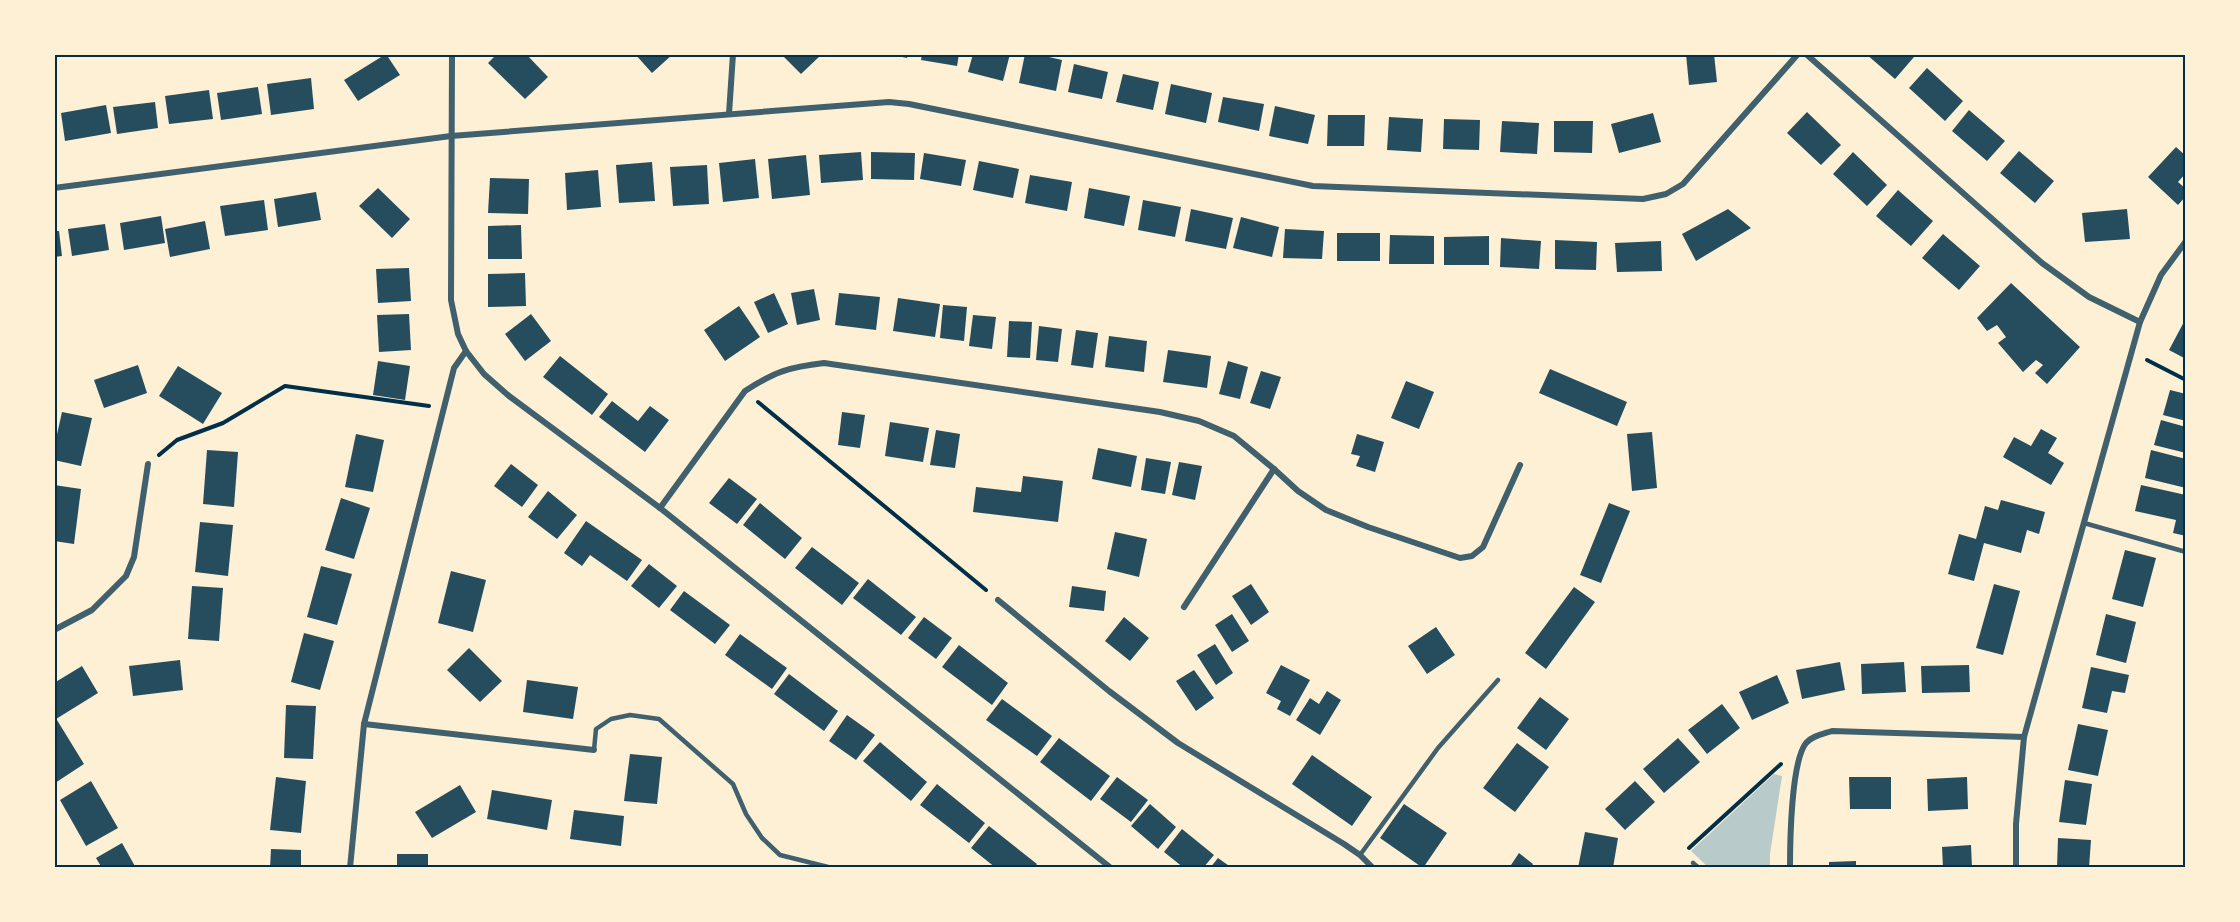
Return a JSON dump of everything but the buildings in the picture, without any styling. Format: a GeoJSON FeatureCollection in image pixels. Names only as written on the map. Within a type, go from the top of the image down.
{"type":"FeatureCollection","features":[{"type":"Feature","properties":{"kind":"street"},"geometry":{"type":"LineString","coordinates":[[452,54],[451,300],[458,334],[466,351],[484,374],[508,396],[660,508],[1111,868]]}},
{"type":"Feature","properties":{"kind":"street"},"geometry":{"type":"LineString","coordinates":[[729,114],[733,54]]}},
{"type":"Feature","properties":{"kind":"street"},"geometry":{"type":"LineString","coordinates":[[54,188],[451,136],[889,102],[909,104],[1313,186],[1643,199],[1666,194],[1683,184],[1798,54]]}},
{"type":"Feature","properties":{"kind":"street"},"geometry":{"type":"LineString","coordinates":[[1806,54],[2042,262],[2089,297],[2140,322]]}},
{"type":"Feature","properties":{"kind":"street"},"geometry":{"type":"LineString","coordinates":[[2016,868],[2016,824],[2024,737],[2140,322],[2161,275],[2186,241]]}},
{"type":"Feature","properties":{"kind":"street"},"geometry":{"type":"LineString","coordinates":[[350,868],[364,724],[454,368],[466,351]]}},
{"type":"Feature","properties":{"kind":"street"},"geometry":{"type":"LineString","coordinates":[[660,508],[745,391],[764,379],[793,366],[824,363],[1137,408],[1199,421],[1234,436],[1298,491],[1326,510],[1368,527],[1460,558],[1472,556],[1483,547],[1520,465]]}},
{"type":"Feature","properties":{"kind":"street"},"geometry":{"type":"LineString","coordinates":[[54,630],[92,610],[126,576],[134,557],[148,465]]}},
{"type":"Feature","properties":{"kind":"street"},"geometry":{"type":"LineString","coordinates":[[1184,607],[1274,469]]}},
{"type":"Feature","properties":{"kind":"street"},"geometry":{"type":"LineString","coordinates":[[998,600],[1109,691],[1178,743],[1360,855],[1373,868]]}},
{"type":"Feature","properties":{"kind":"street"},"geometry":{"type":"LineString","coordinates":[[364,724],[594,750]]}},
{"type":"Feature","properties":{"kind":"street"},"geometry":{"type":"LineString","coordinates":[[1790,868],[1793,793],[1800,757],[1807,743],[1819,735],[1832,731],[2024,737]]}},
{"type":"Feature","properties":{"kind":"lane"},"geometry":{"type":"LineString","coordinates":[[2084,524],[2186,552]]}},
{"type":"Feature","properties":{"kind":"lane"},"geometry":{"type":"LineString","coordinates":[[1360,855],[1438,748],[1498,680]]}},
{"type":"Feature","properties":{"kind":"lane"},"geometry":{"type":"LineString","coordinates":[[594,750],[596,729],[611,719],[630,715],[659,719],[733,784],[746,814],[762,838],[780,855],[832,868]]}},
{"type":"Feature","properties":{"kind":"lane"},"geometry":{"type":"LineString","coordinates":[[1693,863],[1699,868]]}},
{"type":"Feature","properties":{"kind":"path"},"geometry":{"type":"LineString","coordinates":[[2132,352],[2186,380]]}},
{"type":"Feature","properties":{"kind":"path"},"geometry":{"type":"LineString","coordinates":[[148,465],[177,440],[223,423],[285,386],[432,406]]}},
{"type":"Feature","properties":{"kind":"path"},"geometry":{"type":"LineString","coordinates":[[745,391],[998,600]]}},
{"type":"Feature","properties":{"kind":"path"},"geometry":{"type":"LineString","coordinates":[[1683,854],[1785,760]]}},
{"type":"Feature","properties":{"kind":"shaded area"},"geometry":{"type":"Polygon","coordinates":[[[1774,774],[1782,776],[1770,854],[1770,868],[1709,868],[1691,851],[1774,774]]]}}]}
